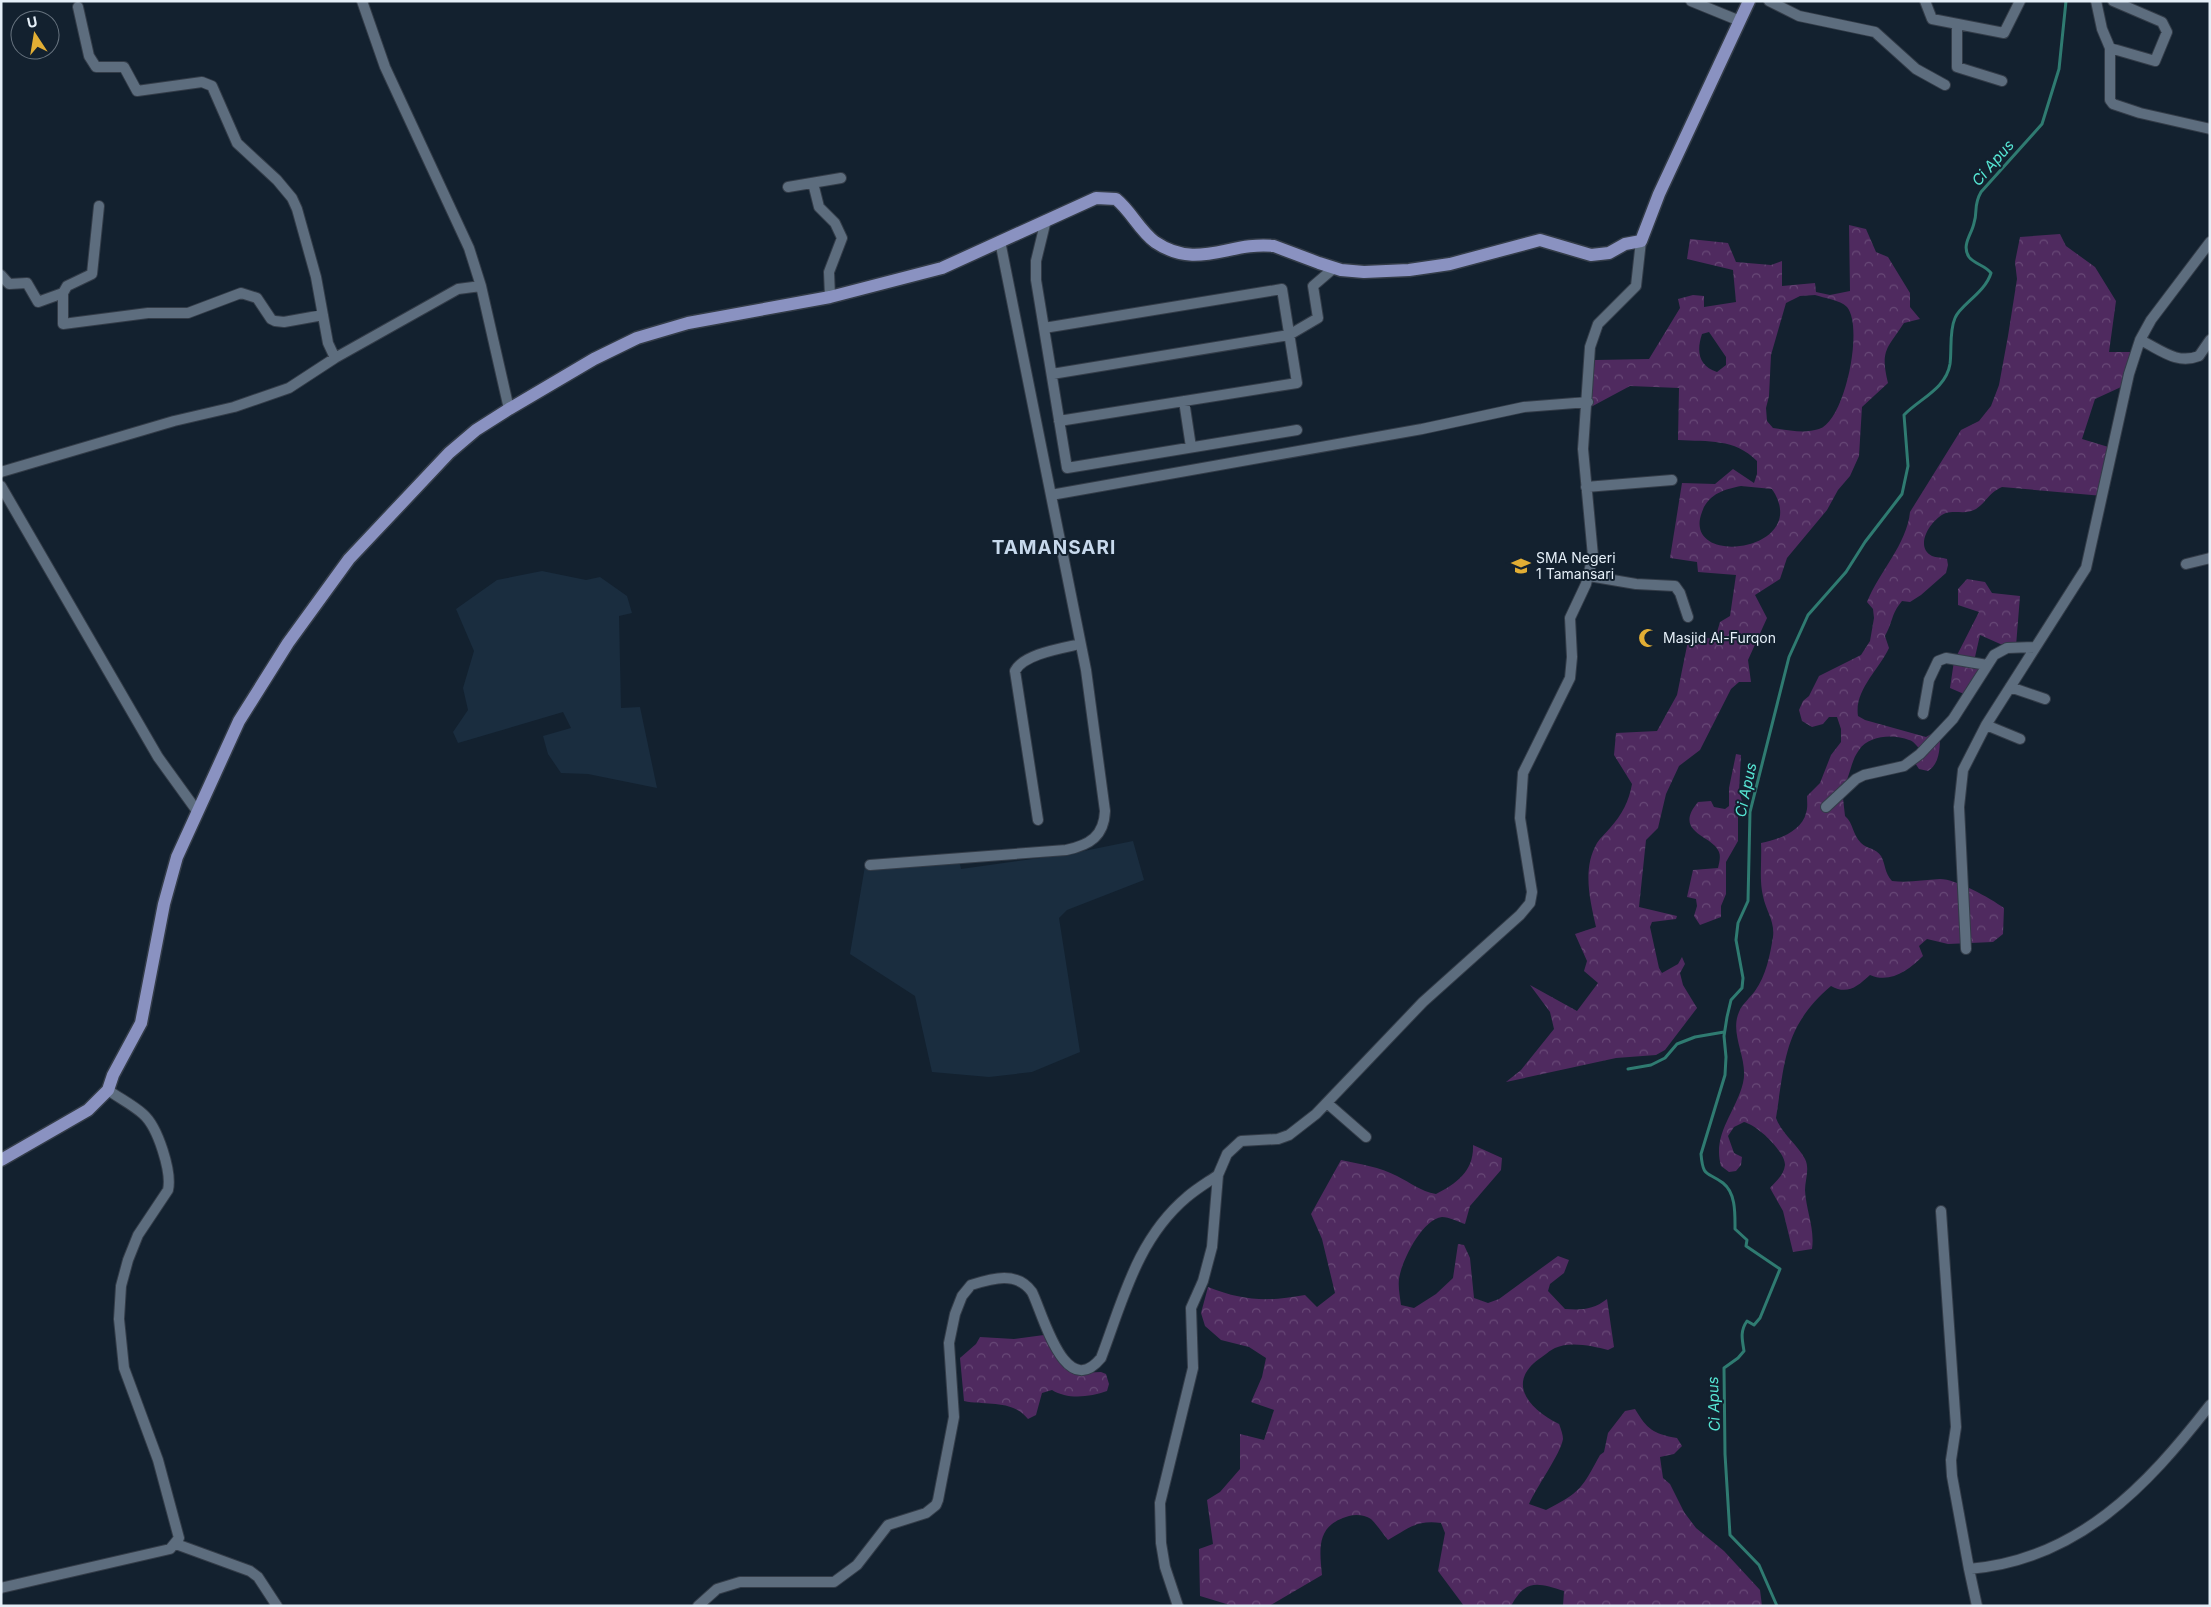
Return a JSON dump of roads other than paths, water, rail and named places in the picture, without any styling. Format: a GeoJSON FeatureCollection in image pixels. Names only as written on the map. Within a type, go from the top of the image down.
{"type":"FeatureCollection","features":[{"type":"Feature","properties":{"kind":"main road"},"geometry":{"type":"LineString","coordinates":[[1,1160],[88,1110],[108,1090],[113,1074],[141,1022],[164,904],[177,857],[239,721],[288,643],[349,559],[449,453],[476,430],[594,359],[652,333],[688,322],[830,297],[942,268],[1096,198],[1111,198],[1119,202],[1155,241],[1180,254],[1206,255],[1262,244],[1274,246],[1334,268],[1364,272],[1409,270],[1480,257],[1540,240],[1584,254],[1609,253],[1625,244],[1641,241],[1659,194],[1749,1]]}},
{"type":"Feature","properties":{"kind":"street"},"geometry":{"type":"LineString","coordinates":[[362,1],[384,67],[469,248],[481,286],[509,409]]}},
{"type":"Feature","properties":{"kind":"street"},"geometry":{"type":"LineString","coordinates":[[1692,1],[1740,20]]}},
{"type":"Feature","properties":{"kind":"street"},"geometry":{"type":"LineString","coordinates":[[1769,1],[1799,16],[1875,32],[1916,69],[1945,85]]}},
{"type":"Feature","properties":{"kind":"street"},"geometry":{"type":"LineString","coordinates":[[1925,1],[1932,19],[2004,33],[2020,1]]}},
{"type":"Feature","properties":{"kind":"street"},"geometry":{"type":"LineString","coordinates":[[2096,1],[2102,29],[2110,48],[2110,100],[2113,104],[2140,113],[2210,129]]}},
{"type":"Feature","properties":{"kind":"street"},"geometry":{"type":"LineString","coordinates":[[2110,48],[2155,61],[2167,32],[2162,22],[2113,1]]}},
{"type":"Feature","properties":{"kind":"street"},"geometry":{"type":"LineString","coordinates":[[78,7],[89,56],[96,67],[102,68],[116,65],[124,67],[134,88],[139,91],[202,82],[212,86],[237,143],[277,180],[292,198],[297,209],[316,277],[328,343],[335,358]]}},
{"type":"Feature","properties":{"kind":"street"},"geometry":{"type":"LineString","coordinates":[[1957,24],[1957,67],[2002,81]]}},
{"type":"Feature","properties":{"kind":"street"},"geometry":{"type":"LineString","coordinates":[[788,187],[841,178]]}},
{"type":"Feature","properties":{"kind":"street"},"geometry":{"type":"LineString","coordinates":[[813,183],[820,209],[835,222],[842,238],[829,272],[830,297]]}},
{"type":"Feature","properties":{"kind":"street"},"geometry":{"type":"LineString","coordinates":[[99,206],[92,274],[67,286],[63,293],[64,324],[148,313],[188,313],[241,293],[257,298],[270,319],[275,321],[284,322],[322,315]]}},
{"type":"Feature","properties":{"kind":"street"},"geometry":{"type":"LineString","coordinates":[[1046,220],[1036,261],[1036,280],[1067,468],[1297,430]]}},
{"type":"Feature","properties":{"kind":"street"},"geometry":{"type":"LineString","coordinates":[[870,865],[1066,850],[1078,847],[1100,832],[1104,823],[1105,811],[1086,670],[1000,241]]}},
{"type":"Feature","properties":{"kind":"street"},"geometry":{"type":"LineString","coordinates":[[1178,1606],[1165,1567],[1161,1543],[1160,1503],[1193,1368],[1191,1308],[1202,1281],[1212,1247],[1218,1175],[1227,1154],[1235,1145],[1250,1139],[1278,1139],[1289,1135],[1327,1103],[1423,1002],[1520,915],[1530,903],[1532,883],[1520,818],[1523,773],[1570,678],[1572,657],[1570,618],[1589,576],[1593,547],[1586,487],[1583,435],[1588,402],[1590,347],[1598,324],[1636,286],[1641,241]]}},
{"type":"Feature","properties":{"kind":"street"},"geometry":{"type":"LineString","coordinates":[[1966,949],[1960,789],[1969,755],[2034,647],[2078,582],[2088,560],[2127,384],[2140,340],[2151,320],[2210,242]]}},
{"type":"Feature","properties":{"kind":"street"},"geometry":{"type":"LineString","coordinates":[[1052,374],[1289,335],[1318,318],[1313,286],[1334,268]]}},
{"type":"Feature","properties":{"kind":"street"},"geometry":{"type":"LineString","coordinates":[[1,276],[9,284],[27,283],[38,302],[63,293]]}},
{"type":"Feature","properties":{"kind":"street"},"geometry":{"type":"LineString","coordinates":[[1,472],[174,421],[243,404],[289,388],[335,358],[458,289],[481,286]]}},
{"type":"Feature","properties":{"kind":"street"},"geometry":{"type":"LineString","coordinates":[[1044,328],[1282,289],[1297,383],[1060,422]]}},
{"type":"Feature","properties":{"kind":"street"},"geometry":{"type":"LineString","coordinates":[[2140,340],[2167,356],[2185,360],[2199,356],[2210,340]]}},
{"type":"Feature","properties":{"kind":"street"},"geometry":{"type":"LineString","coordinates":[[1184,401],[1191,448]]}},
{"type":"Feature","properties":{"kind":"street"},"geometry":{"type":"LineString","coordinates":[[1051,495],[1422,429],[1524,407],[1588,402]]}},
{"type":"Feature","properties":{"kind":"street"},"geometry":{"type":"LineString","coordinates":[[1586,487],[1672,480]]}},
{"type":"Feature","properties":{"kind":"street"},"geometry":{"type":"LineString","coordinates":[[1,486],[158,757],[197,811]]}},
{"type":"Feature","properties":{"kind":"street"},"geometry":{"type":"LineString","coordinates":[[2186,564],[2210,558]]}},
{"type":"Feature","properties":{"kind":"street"},"geometry":{"type":"LineString","coordinates":[[1589,576],[1636,584],[1675,586],[1680,593],[1688,617]]}},
{"type":"Feature","properties":{"kind":"street"},"geometry":{"type":"LineString","coordinates":[[1038,820],[1015,671],[1022,662],[1033,657],[1080,644]]}},
{"type":"Feature","properties":{"kind":"street"},"geometry":{"type":"LineString","coordinates":[[1826,807],[1856,779],[1873,772],[1904,766],[1920,754],[1953,719],[1990,658],[2002,650],[2034,647]]}},
{"type":"Feature","properties":{"kind":"street"},"geometry":{"type":"LineString","coordinates":[[1923,714],[1929,680],[1938,661],[1946,658],[1987,665]]}},
{"type":"Feature","properties":{"kind":"street"},"geometry":{"type":"LineString","coordinates":[[2010,687],[2045,699]]}},
{"type":"Feature","properties":{"kind":"street"},"geometry":{"type":"LineString","coordinates":[[1986,725],[2020,738]]}},
{"type":"Feature","properties":{"kind":"street"},"geometry":{"type":"LineString","coordinates":[[1,1588],[170,1549],[179,1538],[158,1460],[124,1368],[119,1319],[121,1286],[128,1260],[138,1235],[168,1190],[170,1182],[157,1135],[152,1124],[144,1115],[108,1090]]}},
{"type":"Feature","properties":{"kind":"street"},"geometry":{"type":"LineString","coordinates":[[1327,1103],[1366,1137]]}},
{"type":"Feature","properties":{"kind":"street"},"geometry":{"type":"LineString","coordinates":[[698,1606],[717,1589],[740,1582],[834,1582],[857,1565],[888,1525],[931,1510],[938,1500],[954,1417],[948,1356],[951,1330],[954,1314],[962,1296],[971,1284],[1004,1277],[1016,1278],[1032,1292],[1059,1356],[1068,1365],[1076,1368],[1086,1369],[1094,1366],[1101,1358],[1123,1292],[1144,1248],[1158,1228],[1186,1197],[1218,1175]]}},
{"type":"Feature","properties":{"kind":"street"},"geometry":{"type":"LineString","coordinates":[[1941,1211],[1956,1428],[1951,1460],[1952,1476],[1977,1606]]}},
{"type":"Feature","properties":{"kind":"street"},"geometry":{"type":"LineString","coordinates":[[1969,1569],[2011,1562],[2036,1555],[2072,1539],[2114,1510],[2143,1483],[2210,1405]]}},
{"type":"Feature","properties":{"kind":"street"},"geometry":{"type":"LineString","coordinates":[[176,1544],[250,1571],[258,1577],[277,1606]]}},
{"type":"Feature","properties":{"kind":"waterway","name":"Ci Apus"},"geometry":{"type":"LineString","coordinates":[[1777,1606],[1759,1565],[1730,1535],[1725,1454],[1724,1368],[1744,1351],[1743,1328],[1747,1321],[1754,1325],[1760,1318],[1780,1269],[1746,1246],[1747,1240],[1735,1229],[1733,1198],[1723,1183],[1705,1171],[1701,1154],[1725,1075],[1724,1036],[1731,1000],[1742,988],[1743,978],[1736,940],[1738,923],[1748,901],[1750,812],[1789,657],[1808,615],[1846,572],[1865,542],[1902,494],[1908,466],[1904,415],[1938,387],[1943,380],[1950,364],[1951,335],[1955,318],[1962,308],[1984,287],[1991,273],[1971,259],[1966,248],[1975,219],[1977,201],[1981,192],[2042,124],[2059,69],[2066,1]]}},
{"type":"Feature","properties":{"kind":"waterway"},"geometry":{"type":"LineString","coordinates":[[1628,1069],[1651,1065],[1665,1058],[1677,1044],[1695,1037],[1724,1032]]}},
{"type":"Feature","properties":{"kind":"place","name":"SMA Negeri 1 Tamansari"},"geometry":{"type":"Point","coordinates":[1521,566]}},
{"type":"Feature","properties":{"kind":"place","name":"Masjid Al-Furqon"},"geometry":{"type":"Point","coordinates":[1648,638]}},
{"type":"Feature","properties":{"kind":"district","name":"TAMANSARI"},"geometry":{"type":"Point","coordinates":[1054,547]}}]}
